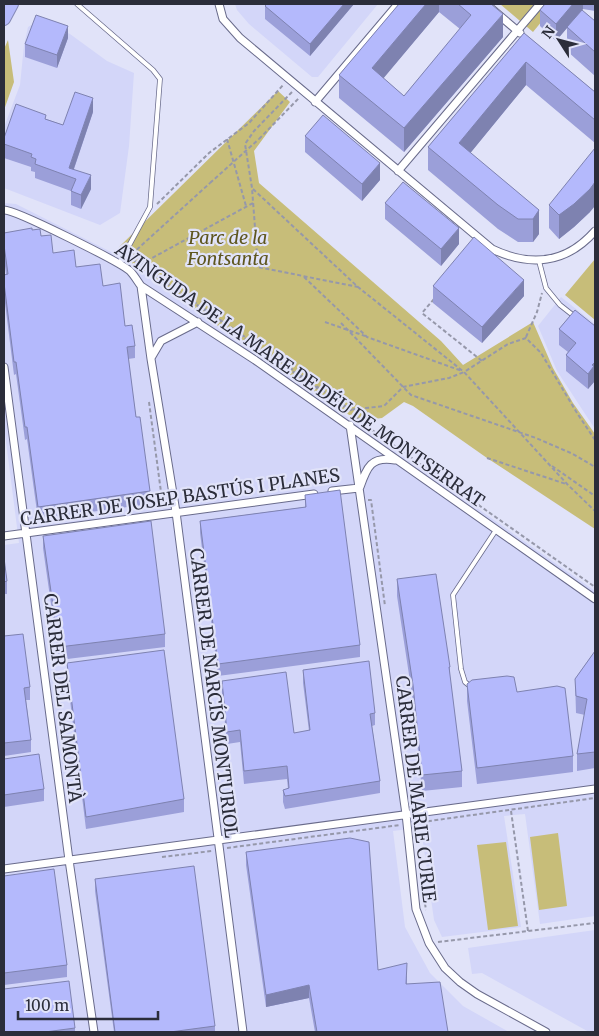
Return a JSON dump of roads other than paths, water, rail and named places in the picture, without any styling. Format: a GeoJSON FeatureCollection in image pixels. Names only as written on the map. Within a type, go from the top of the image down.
{"type":"FeatureCollection","features":[{"type":"Feature","properties":{"kind":"highway"},"geometry":{"type":"LineString","coordinates":[[4,19],[12,4]]}},
{"type":"Feature","properties":{"kind":"street"},"geometry":{"type":"LineString","coordinates":[[218,4],[223,19],[240,38],[492,249],[511,257],[539,261],[566,254],[581,245],[595,231]]}},
{"type":"Feature","properties":{"kind":"street"},"geometry":{"type":"LineString","coordinates":[[315,102],[398,4]]}},
{"type":"Feature","properties":{"kind":"street"},"geometry":{"type":"LineString","coordinates":[[486,4],[525,37]]}},
{"type":"Feature","properties":{"kind":"street"},"geometry":{"type":"LineString","coordinates":[[398,171],[540,4]]}},
{"type":"Feature","properties":{"kind":"street","name":"AVINGUDA DE LA MARE DE DÉU DE MONTSERRAT"},"geometry":{"type":"LineString","coordinates":[[4,210],[9,210],[32,220],[129,270],[141,286],[198,322],[350,425],[595,599]]}},
{"type":"Feature","properties":{"kind":"street","name":"CARRER DE NARCÍS MONTURIOL"},"geometry":{"type":"LineString","coordinates":[[141,286],[176,512],[243,1032]]}},
{"type":"Feature","properties":{"kind":"street"},"geometry":{"type":"LineString","coordinates":[[151,358],[161,341],[198,322]]}},
{"type":"Feature","properties":{"kind":"street","name":"CARRER DEL SAMONTÀ"},"geometry":{"type":"LineString","coordinates":[[4,367],[69,860],[94,1032]]}},
{"type":"Feature","properties":{"kind":"street","name":"CARRER DE MARIE CURIE"},"geometry":{"type":"LineString","coordinates":[[350,425],[406,814],[411,824],[416,909],[434,941],[445,968],[477,994],[546,1032]]}},
{"type":"Feature","properties":{"kind":"street"},"geometry":{"type":"LineString","coordinates":[[359,488],[367,468],[373,462],[384,458],[398,460]]}},
{"type":"Feature","properties":{"kind":"street","name":"CARRER DE JOSEP BASTÚS I PLANES"},"geometry":{"type":"LineString","coordinates":[[327,492],[359,488]]}},
{"type":"Feature","properties":{"kind":"street","name":"CARRER DE JOSEP BASTÚS I PLANES"},"geometry":{"type":"LineString","coordinates":[[4,536],[318,493]]}},
{"type":"Feature","properties":{"kind":"street"},"geometry":{"type":"LineString","coordinates":[[4,869],[595,789]]}},
{"type":"Feature","properties":{"kind":"lane"},"geometry":{"type":"LineString","coordinates":[[78,4],[153,70],[160,79],[150,207],[119,265]]}},
{"type":"Feature","properties":{"kind":"lane"},"geometry":{"type":"LineString","coordinates":[[539,261],[546,288],[560,305],[580,321]]}},
{"type":"Feature","properties":{"kind":"lane"},"geometry":{"type":"LineString","coordinates":[[475,687],[465,682],[461,669],[453,596],[496,530]]}},
{"type":"Feature","properties":{"kind":"park label","name":"Parc de la Fontsanta"},"geometry":{"type":"Point","coordinates":[228,247]}}]}
